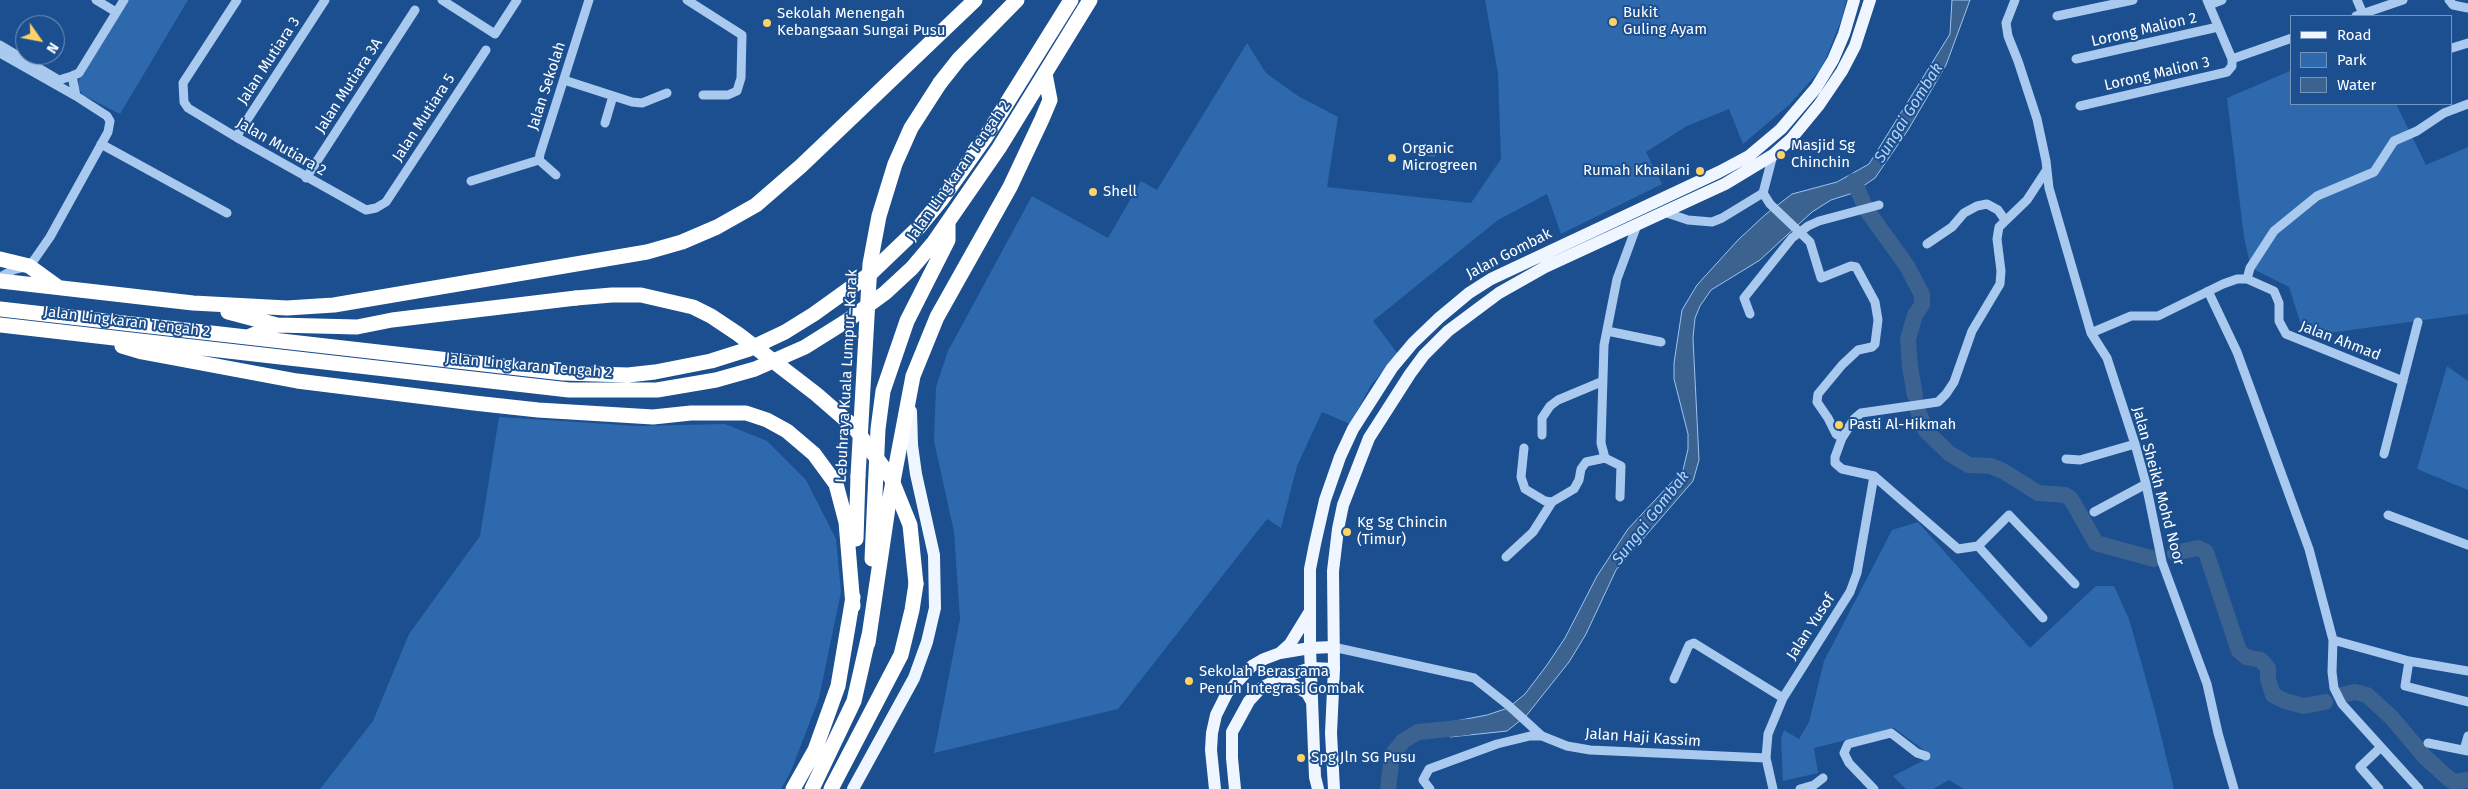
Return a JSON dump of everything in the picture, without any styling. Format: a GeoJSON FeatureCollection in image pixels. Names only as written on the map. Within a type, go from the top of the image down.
{"type":"FeatureCollection","features":[{"type":"Feature","properties":{"kind":"highway"},"geometry":{"type":"LineString","coordinates":[[0,281],[193,303],[287,308],[334,305],[647,252],[697,237],[742,214],[773,190],[975,0]]}},
{"type":"Feature","properties":{"kind":"highway","name":"Lebuhraya Kuala Lumpur–Karak"},"geometry":{"type":"LineString","coordinates":[[793,789],[815,750],[838,686],[853,606],[870,264],[879,216],[895,164],[911,128],[940,83],[959,59],[1017,0]]}},
{"type":"Feature","properties":{"kind":"highway","name":"Jalan Lingkaran Tengah 2"},"geometry":{"type":"LineString","coordinates":[[0,309],[563,374],[601,375],[655,372],[711,361],[749,349],[785,332],[871,273],[919,227],[942,199],[985,138],[1071,0]]}},
{"type":"Feature","properties":{"kind":"highway","name":"Jalan Lingkaran Tengah 2"},"geometry":{"type":"LineString","coordinates":[[0,325],[569,390],[657,390],[716,380],[755,369],[805,347],[848,320],[885,293],[912,268],[948,223],[1045,74],[1090,0]]}},
{"type":"Feature","properties":{"kind":"highway"},"geometry":{"type":"LineString","coordinates":[[812,789],[854,701],[868,643],[888,508],[913,376],[938,317],[1010,187],[1042,119],[1050,100],[1045,74]]}},
{"type":"Feature","properties":{"kind":"highway"},"geometry":{"type":"LineString","coordinates":[[868,643],[878,429],[883,391],[907,321],[948,240],[948,223]]}},
{"type":"Feature","properties":{"kind":"highway"},"geometry":{"type":"LineString","coordinates":[[0,259],[29,266],[58,287]]}},
{"type":"Feature","properties":{"kind":"highway"},"geometry":{"type":"LineString","coordinates":[[193,303],[277,325],[357,327],[392,320],[612,295],[641,295],[693,307],[711,316],[738,334],[816,394],[854,427],[891,478],[910,525],[915,555],[916,584],[901,655],[831,789]]}},
{"type":"Feature","properties":{"kind":"highway"},"geometry":{"type":"LineString","coordinates":[[246,338],[277,325]]}},
{"type":"Feature","properties":{"kind":"highway"},"geometry":{"type":"LineString","coordinates":[[93,336],[142,352],[297,381],[538,410],[653,417],[691,413],[746,413],[767,420],[786,431],[814,454],[836,484],[846,522],[853,606]]}},
{"type":"Feature","properties":{"kind":"highway"},"geometry":{"type":"LineString","coordinates":[[821,789],[875,705]]}},
{"type":"Feature","properties":{"kind":"main road","name":"Jalan Gombak"},"geometry":{"type":"LineString","coordinates":[[1318,789],[1315,776],[1310,648],[1310,570],[1324,500],[1340,457],[1353,430],[1392,368],[1413,342],[1469,293],[1491,279],[1719,172],[1749,156],[1781,129],[1816,88],[1833,60],[1844,34],[1854,0]]}},
{"type":"Feature","properties":{"kind":"main road","name":"Jalan Gombak"},"geometry":{"type":"LineString","coordinates":[[1334,789],[1331,733],[1334,669],[1333,571],[1343,505],[1369,438],[1410,374],[1424,355],[1448,331],[1499,293],[1545,267],[1725,184],[1773,155],[1791,138],[1838,78],[1855,46],[1870,0]]}},
{"type":"Feature","properties":{"kind":"main road"},"geometry":{"type":"LineString","coordinates":[[853,789],[914,678],[927,642],[935,608],[934,555],[921,500],[912,445],[910,418],[913,376]]}},
{"type":"Feature","properties":{"kind":"main road"},"geometry":{"type":"LineString","coordinates":[[1280,653],[1290,644],[1310,610]]}},
{"type":"Feature","properties":{"kind":"main road"},"geometry":{"type":"LineString","coordinates":[[1216,789],[1211,750],[1216,715],[1227,693],[1252,666],[1280,653],[1310,648],[1333,647]]}},
{"type":"Feature","properties":{"kind":"main road"},"geometry":{"type":"LineString","coordinates":[[1235,789],[1232,732],[1249,701],[1261,688],[1280,678],[1311,668],[1334,669]]}},
{"type":"Feature","properties":{"kind":"main road"},"geometry":{"type":"LineString","coordinates":[[1280,678],[1307,693],[1312,702]]}},
{"type":"Feature","properties":{"kind":"street"},"geometry":{"type":"LineString","coordinates":[[96,0],[116,12]]}},
{"type":"Feature","properties":{"kind":"street"},"geometry":{"type":"LineString","coordinates":[[0,45],[59,80],[72,76],[79,72],[124,0]]}},
{"type":"Feature","properties":{"kind":"street","name":"Jalan Mutiara 2"},"geometry":{"type":"LineString","coordinates":[[237,0],[183,83],[182,96],[188,108],[306,178],[366,210],[376,208],[386,202]]}},
{"type":"Feature","properties":{"kind":"street","name":"Jalan Mutiara 3"},"geometry":{"type":"LineString","coordinates":[[236,137],[325,0]]}},
{"type":"Feature","properties":{"kind":"street"},"geometry":{"type":"LineString","coordinates":[[442,0],[495,34],[517,0]]}},
{"type":"Feature","properties":{"kind":"street","name":"Jalan Sekolah"},"geometry":{"type":"LineString","coordinates":[[539,160],[589,0]]}},
{"type":"Feature","properties":{"kind":"street"},"geometry":{"type":"LineString","coordinates":[[687,0],[742,35],[740,78],[737,91],[728,95],[703,94]]}},
{"type":"Feature","properties":{"kind":"street","name":"Jalan Sheikh Mohd Noor"},"geometry":{"type":"LineString","coordinates":[[2014,0],[2006,23],[2008,36],[2037,119],[2046,161],[2049,188],[2091,333],[2107,358],[2134,444],[2146,484],[2162,562],[2207,684],[2218,733],[2234,789]]}},
{"type":"Feature","properties":{"kind":"street"},"geometry":{"type":"LineString","coordinates":[[2057,16],[2133,0]]}},
{"type":"Feature","properties":{"kind":"street"},"geometry":{"type":"LineString","coordinates":[[2222,0],[2208,2],[2232,59],[2290,39]]}},
{"type":"Feature","properties":{"kind":"street"},"geometry":{"type":"LineString","coordinates":[[2357,0],[2359,15],[2403,0]]}},
{"type":"Feature","properties":{"kind":"street"},"geometry":{"type":"LineString","coordinates":[[2449,0],[2453,5],[2468,8]]}},
{"type":"Feature","properties":{"kind":"street","name":"Jalan Mutiara 3A"},"geometry":{"type":"LineString","coordinates":[[306,178],[415,10]]}},
{"type":"Feature","properties":{"kind":"street","name":"Lorong Malion 2"},"geometry":{"type":"LineString","coordinates":[[2076,59],[2218,27]]}},
{"type":"Feature","properties":{"kind":"street"},"geometry":{"type":"LineString","coordinates":[[2453,48],[2468,43]]}},
{"type":"Feature","properties":{"kind":"street","name":"Jalan Mutiara 5"},"geometry":{"type":"LineString","coordinates":[[386,202],[486,50]]}},
{"type":"Feature","properties":{"kind":"street"},"geometry":{"type":"LineString","coordinates":[[0,53],[76,96],[107,116],[110,121],[108,132],[50,238],[29,266],[13,270],[0,277]]}},
{"type":"Feature","properties":{"kind":"street","name":"Lorong Malion 3"},"geometry":{"type":"LineString","coordinates":[[2080,106],[2227,72],[2232,66],[2232,59]]}},
{"type":"Feature","properties":{"kind":"street"},"geometry":{"type":"LineString","coordinates":[[72,76],[76,96]]}},
{"type":"Feature","properties":{"kind":"street"},"geometry":{"type":"LineString","coordinates":[[564,80],[632,102],[642,103],[667,93]]}},
{"type":"Feature","properties":{"kind":"street"},"geometry":{"type":"LineString","coordinates":[[604,123],[613,96]]}},
{"type":"Feature","properties":{"kind":"street"},"geometry":{"type":"LineString","coordinates":[[2091,333],[2134,315],[2158,316],[2208,291],[2237,279],[2247,279],[2250,268],[2274,231],[2317,196],[2374,172],[2394,141],[2417,131],[2444,113],[2468,104]]}},
{"type":"Feature","properties":{"kind":"street"},"geometry":{"type":"LineString","coordinates":[[101,144],[227,214]]}},
{"type":"Feature","properties":{"kind":"street"},"geometry":{"type":"LineString","coordinates":[[1664,212],[1688,220],[1712,222],[1763,193],[1773,155]]}},
{"type":"Feature","properties":{"kind":"street"},"geometry":{"type":"LineString","coordinates":[[471,181],[539,160],[556,175]]}},
{"type":"Feature","properties":{"kind":"street"},"geometry":{"type":"LineString","coordinates":[[2046,171],[2027,200],[1999,227],[1997,239],[2002,271],[2000,284],[1972,331],[1954,382],[1938,402],[1906,405],[1861,413],[1854,419],[1842,438],[1835,457],[1835,463],[1842,468],[1874,476],[1958,549],[1978,546],[2009,515],[2075,584]]}},
{"type":"Feature","properties":{"kind":"street"},"geometry":{"type":"LineString","coordinates":[[1763,193],[1770,204],[1810,242],[1821,278],[1851,266],[1856,267],[1875,302],[1878,320],[1875,344],[1872,347],[1858,350],[1842,364],[1818,394],[1817,402],[1836,434],[1842,438]]}},
{"type":"Feature","properties":{"kind":"street"},"geometry":{"type":"LineString","coordinates":[[1927,244],[1952,227],[1964,213],[1977,206],[1987,204],[1998,210],[2005,220]]}},
{"type":"Feature","properties":{"kind":"street"},"geometry":{"type":"LineString","coordinates":[[1750,314],[1744,298],[1799,231],[1819,221],[1876,206]]}},
{"type":"Feature","properties":{"kind":"street"},"geometry":{"type":"LineString","coordinates":[[1605,458],[1601,444],[1603,421],[1601,382],[1607,330],[1617,279],[1637,225]]}},
{"type":"Feature","properties":{"kind":"street","name":"Jalan Ahmad"},"geometry":{"type":"LineString","coordinates":[[2247,279],[2270,289],[2276,295],[2279,321],[2286,334],[2403,381]]}},
{"type":"Feature","properties":{"kind":"street"},"geometry":{"type":"LineString","coordinates":[[2208,291],[2237,352],[2309,549],[2333,640],[2333,680],[2342,704],[2419,789]]}},
{"type":"Feature","properties":{"kind":"street"},"geometry":{"type":"LineString","coordinates":[[2384,454],[2418,322]]}},
{"type":"Feature","properties":{"kind":"street"},"geometry":{"type":"LineString","coordinates":[[1607,330],[1661,342]]}},
{"type":"Feature","properties":{"kind":"street"},"geometry":{"type":"LineString","coordinates":[[1542,435],[1542,418],[1550,406],[1558,400],[1601,382]]}},
{"type":"Feature","properties":{"kind":"street"},"geometry":{"type":"LineString","coordinates":[[2066,459],[2080,460],[2134,444]]}},
{"type":"Feature","properties":{"kind":"street"},"geometry":{"type":"LineString","coordinates":[[1524,448],[1521,477],[1525,489],[1546,501],[1552,502]]}},
{"type":"Feature","properties":{"kind":"street"},"geometry":{"type":"LineString","coordinates":[[1506,557],[1532,532],[1552,502],[1574,489],[1579,480],[1580,469],[1586,462],[1605,458],[1621,466],[1620,497]]}},
{"type":"Feature","properties":{"kind":"street","name":"Jalan Yusof"},"geometry":{"type":"LineString","coordinates":[[1773,789],[1766,758],[1768,734],[1783,698],[1850,592],[1857,573],[1874,476]]}},
{"type":"Feature","properties":{"kind":"street"},"geometry":{"type":"LineString","coordinates":[[2094,512],[2146,484]]}},
{"type":"Feature","properties":{"kind":"street"},"geometry":{"type":"LineString","coordinates":[[2388,515],[2468,545]]}},
{"type":"Feature","properties":{"kind":"street"},"geometry":{"type":"LineString","coordinates":[[1978,546],[2043,618]]}},
{"type":"Feature","properties":{"kind":"street"},"geometry":{"type":"LineString","coordinates":[[2333,640],[2409,661],[2468,671]]}},
{"type":"Feature","properties":{"kind":"street"},"geometry":{"type":"LineString","coordinates":[[1674,679],[1689,645],[1694,643],[1783,698]]}},
{"type":"Feature","properties":{"kind":"street"},"geometry":{"type":"LineString","coordinates":[[1333,647],[1474,678],[1508,705],[1542,736]]}},
{"type":"Feature","properties":{"kind":"street"},"geometry":{"type":"LineString","coordinates":[[2409,661],[2405,686],[2468,702]]}},
{"type":"Feature","properties":{"kind":"street"},"geometry":{"type":"LineString","coordinates":[[1874,789],[1849,763],[1844,753],[1848,744],[1891,733],[1917,753],[1926,756]]}},
{"type":"Feature","properties":{"kind":"street","name":"Jalan Haji Kassim"},"geometry":{"type":"LineString","coordinates":[[1430,789],[1423,780],[1429,769],[1512,740],[1530,736],[1542,736],[1567,746],[1590,750],[1766,758]]}},
{"type":"Feature","properties":{"kind":"street"},"geometry":{"type":"LineString","coordinates":[[2428,743],[2466,750],[2468,736]]}},
{"type":"Feature","properties":{"kind":"street"},"geometry":{"type":"LineString","coordinates":[[2379,789],[2360,767],[2381,747]]}},
{"type":"Feature","properties":{"kind":"street"},"geometry":{"type":"LineString","coordinates":[[1800,789],[1814,785],[1823,778]]}},
{"type":"Feature","properties":{"kind":"green space"},"geometry":{"type":"Polygon","coordinates":[[[128,0],[188,0],[120,114],[83,95],[78,87],[79,80],[128,0]]]}},
{"type":"Feature","properties":{"kind":"green space"},"geometry":{"type":"Polygon","coordinates":[[[1485,0],[1846,0],[1842,18],[1822,68],[1790,104],[1743,144],[1729,109],[1687,126],[1646,152],[1662,184],[1561,234],[1547,194],[1498,220],[1373,321],[1398,354],[1371,385],[1350,424],[1322,412],[1297,466],[1281,528],[1267,519],[1118,709],[934,753],[960,619],[954,532],[934,441],[936,387],[948,351],[1032,196],[1108,238],[1141,181],[1157,190],[1247,43],[1266,73],[1298,96],[1338,117],[1327,187],[1471,203],[1501,159],[1498,73],[1485,0]]]}},
{"type":"Feature","properties":{"kind":"green space"},"geometry":{"type":"Polygon","coordinates":[[[2290,71],[2290,105],[2396,105],[2426,165],[2468,147],[2468,314],[2329,333],[2302,328],[2289,287],[2251,268],[2244,237],[2227,98],[2290,71]]]}},
{"type":"Feature","properties":{"kind":"green space"},"geometry":{"type":"Polygon","coordinates":[[[1426,143],[1436,144],[1435,157],[1424,156],[1426,143]]]}},
{"type":"Feature","properties":{"kind":"green space"},"geometry":{"type":"Polygon","coordinates":[[[2447,366],[2468,381],[2468,490],[2417,469],[2447,366]]]}},
{"type":"Feature","properties":{"kind":"green space"},"geometry":{"type":"Polygon","coordinates":[[[499,417],[638,426],[725,424],[767,441],[806,480],[836,539],[841,592],[819,698],[791,771],[781,789],[320,789],[373,721],[409,634],[480,536],[499,417]]]}},
{"type":"Feature","properties":{"kind":"green space"},"geometry":{"type":"Polygon","coordinates":[[[1918,522],[2030,648],[2096,586],[2114,586],[2129,619],[2155,711],[2174,789],[1964,789],[1949,780],[1933,789],[1906,789],[1893,776],[1932,756],[1894,728],[1814,748],[1818,773],[1783,781],[1781,739],[1784,730],[1799,739],[1809,722],[1824,661],[1892,530],[1918,522]]]}},
{"type":"Feature","properties":{"kind":"water","name":"Sungai Gombak"},"geometry":{"type":"Polygon","coordinates":[[[1952,0],[1970,0],[1946,65],[1908,130],[1875,178],[1853,193],[1831,200],[1812,212],[1760,260],[1711,290],[1700,306],[1695,318],[1693,338],[1699,460],[1693,481],[1616,570],[1586,634],[1569,662],[1526,716],[1507,731],[1450,737],[1445,723],[1487,715],[1508,708],[1525,694],[1565,638],[1597,576],[1628,529],[1683,470],[1688,449],[1688,434],[1674,379],[1674,363],[1682,310],[1697,285],[1738,240],[1766,214],[1792,194],[1837,182],[1869,164],[1950,34],[1952,0]]]}},
{"type":"Feature","properties":{"kind":"waterway"},"geometry":{"type":"LineString","coordinates":[[1854,181],[1866,209],[1907,266],[1922,295],[1922,305],[1915,315],[1908,339],[1915,395]]}},
{"type":"Feature","properties":{"kind":"waterway"},"geometry":{"type":"LineString","coordinates":[[1918,411],[1926,431],[1950,454],[1969,465],[1991,466],[2003,471],[2038,493],[2065,495],[2071,499],[2096,543],[2154,559]]}},
{"type":"Feature","properties":{"kind":"waterway"},"geometry":{"type":"LineString","coordinates":[[2175,553],[2198,548],[2206,552],[2239,651],[2246,657],[2261,660],[2268,668],[2268,679],[2273,695],[2285,701],[2304,706],[2325,702]]}},
{"type":"Feature","properties":{"kind":"waterway"},"geometry":{"type":"LineString","coordinates":[[2342,695],[2355,692],[2367,695],[2392,718],[2424,756],[2448,778],[2454,782],[2468,780]]}},
{"type":"Feature","properties":{"kind":"waterway","name":"Sungai Gombak"},"geometry":{"type":"LineString","coordinates":[[1388,789],[1392,755],[1403,741],[1418,732],[1468,727]]}},
{"type":"Feature","properties":{"kind":"place","name":"Bukit Guling Ayam"},"geometry":{"type":"Point","coordinates":[1613,22]}},
{"type":"Feature","properties":{"kind":"place","name":"Sekolah Menengah Kebangsaan Sungai Pusu"},"geometry":{"type":"Point","coordinates":[767,23]}},
{"type":"Feature","properties":{"kind":"place","name":"Masjid Sg Chinchin"},"geometry":{"type":"Point","coordinates":[1781,155]}},
{"type":"Feature","properties":{"kind":"place","name":"Organic Microgreen"},"geometry":{"type":"Point","coordinates":[1392,158]}},
{"type":"Feature","properties":{"kind":"place","name":"Rumah Khailani"},"geometry":{"type":"Point","coordinates":[1700,171]}},
{"type":"Feature","properties":{"kind":"place","name":"Shell"},"geometry":{"type":"Point","coordinates":[1093,192]}},
{"type":"Feature","properties":{"kind":"place","name":"Pasti Al-Hikmah"},"geometry":{"type":"Point","coordinates":[1839,425]}},
{"type":"Feature","properties":{"kind":"place","name":"Kg Sg Chincin (Timur)"},"geometry":{"type":"Point","coordinates":[1347,532]}},
{"type":"Feature","properties":{"kind":"place","name":"Sekolah Berasrama Penuh Integrasi Gombak"},"geometry":{"type":"Point","coordinates":[1189,681]}},
{"type":"Feature","properties":{"kind":"place","name":"Spg Jln SG Pusu"},"geometry":{"type":"Point","coordinates":[1301,758]}}]}
